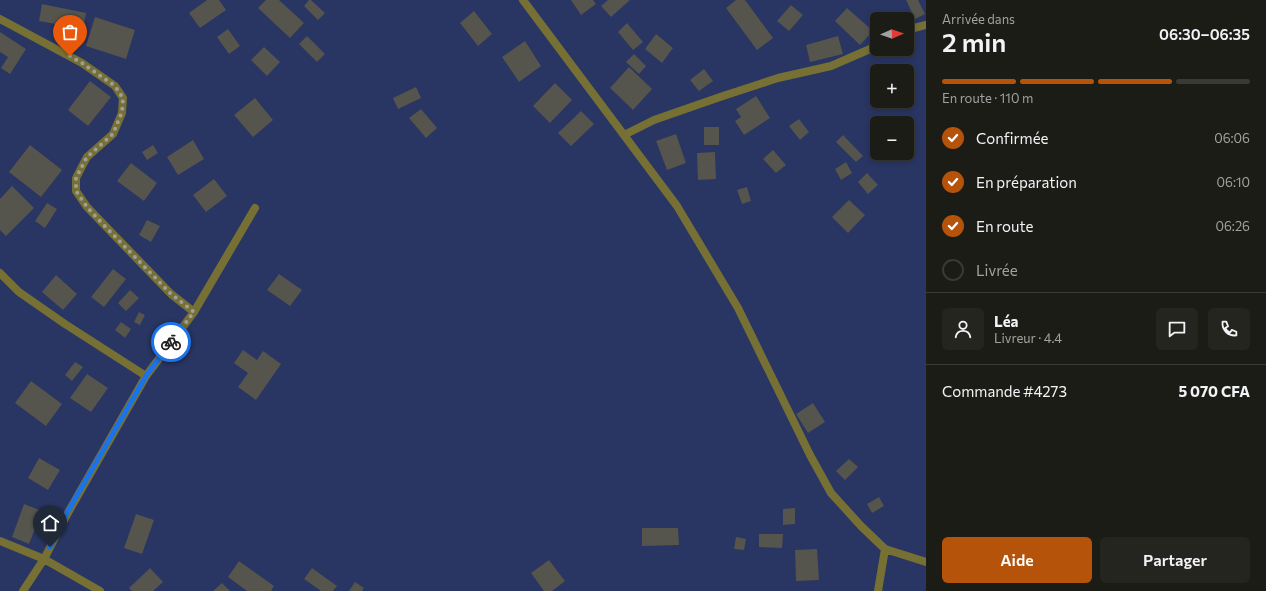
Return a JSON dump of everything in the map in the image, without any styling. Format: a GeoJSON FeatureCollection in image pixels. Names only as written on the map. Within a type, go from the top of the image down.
{"type":"FeatureCollection","features":[{"type":"Feature","properties":{"kind":"street"},"geometry":{"type":"LineString","coordinates":[[523,0],[677,206],[738,308],[810,455],[831,493],[861,526],[885,549],[926,562]]}},
{"type":"Feature","properties":{"kind":"street"},"geometry":{"type":"LineString","coordinates":[[0,19],[82,63],[115,86],[123,98],[122,112],[113,134],[87,157],[76,178],[76,191],[87,207],[171,294],[194,312]]}},
{"type":"Feature","properties":{"kind":"street"},"geometry":{"type":"LineString","coordinates":[[914,28],[926,25]]}},
{"type":"Feature","properties":{"kind":"street"},"geometry":{"type":"LineString","coordinates":[[624,135],[654,120],[778,78],[831,66],[870,49]]}},
{"type":"Feature","properties":{"kind":"street"},"geometry":{"type":"LineString","coordinates":[[24,591],[44,559],[68,511],[146,376],[194,312],[255,208]]}},
{"type":"Feature","properties":{"kind":"street"},"geometry":{"type":"LineString","coordinates":[[0,273],[19,292],[146,376]]}},
{"type":"Feature","properties":{"kind":"street"},"geometry":{"type":"LineString","coordinates":[[0,541],[44,559],[100,591]]}},
{"type":"Feature","properties":{"kind":"street"},"geometry":{"type":"LineString","coordinates":[[878,591],[885,549]]}},
{"type":"Feature","properties":{"kind":"shaded area"},"geometry":{"type":"Polygon","coordinates":[[[0,0],[926,0],[926,591],[0,591],[0,0]]]}},
{"type":"Feature","properties":{"kind":"building"},"geometry":{"type":"Polygon","coordinates":[[[207,0],[219,0],[226,10],[200,28],[189,13],[207,0]]]}},
{"type":"Feature","properties":{"kind":"building"},"geometry":{"type":"Polygon","coordinates":[[[266,0],[279,0],[304,23],[290,38],[258,8],[266,0]]]}},
{"type":"Feature","properties":{"kind":"building"},"geometry":{"type":"Polygon","coordinates":[[[309,0],[311,0],[325,13],[318,20],[304,6],[309,0]]]}},
{"type":"Feature","properties":{"kind":"building"},"geometry":{"type":"Polygon","coordinates":[[[571,0],[593,0],[596,4],[581,15],[571,0]]]}},
{"type":"Feature","properties":{"kind":"building"},"geometry":{"type":"Polygon","coordinates":[[[608,0],[630,0],[611,17],[601,6],[608,0]]]}},
{"type":"Feature","properties":{"kind":"building"},"geometry":{"type":"Polygon","coordinates":[[[736,0],[745,0],[773,38],[757,50],[726,8],[736,0]]]}},
{"type":"Feature","properties":{"kind":"building"},"geometry":{"type":"Polygon","coordinates":[[[906,0],[918,0],[925,14],[915,19],[914,12],[912,12],[906,0]]]}},
{"type":"Feature","properties":{"kind":"building"},"geometry":{"type":"Polygon","coordinates":[[[42,4],[86,13],[83,29],[39,21],[42,4]]]}},
{"type":"Feature","properties":{"kind":"building"},"geometry":{"type":"Polygon","coordinates":[[[791,5],[803,15],[789,31],[777,21],[791,5]]]}},
{"type":"Feature","properties":{"kind":"building"},"geometry":{"type":"Polygon","coordinates":[[[847,8],[870,28],[870,34],[860,45],[835,21],[847,8]]]}},
{"type":"Feature","properties":{"kind":"building"},"geometry":{"type":"Polygon","coordinates":[[[474,11],[492,34],[478,46],[460,23],[474,11]]]}},
{"type":"Feature","properties":{"kind":"building"},"geometry":{"type":"Polygon","coordinates":[[[95,17],[135,30],[126,59],[86,46],[95,17]]]}},
{"type":"Feature","properties":{"kind":"building"},"geometry":{"type":"Polygon","coordinates":[[[627,23],[643,42],[633,50],[618,32],[627,23]]]}},
{"type":"Feature","properties":{"kind":"building"},"geometry":{"type":"Polygon","coordinates":[[[228,29],[240,46],[229,54],[217,37],[228,29]]]}},
{"type":"Feature","properties":{"kind":"building"},"geometry":{"type":"Polygon","coordinates":[[[0,32],[26,49],[10,74],[1,68],[8,57],[0,52],[0,32]]]}},
{"type":"Feature","properties":{"kind":"building"},"geometry":{"type":"Polygon","coordinates":[[[656,34],[673,48],[662,63],[645,49],[656,34]]]}},
{"type":"Feature","properties":{"kind":"building"},"geometry":{"type":"Polygon","coordinates":[[[307,36],[325,54],[317,62],[299,44],[307,36]]]}},
{"type":"Feature","properties":{"kind":"building"},"geometry":{"type":"Polygon","coordinates":[[[838,36],[843,54],[810,62],[806,45],[838,36]]]}},
{"type":"Feature","properties":{"kind":"building"},"geometry":{"type":"Polygon","coordinates":[[[525,41],[541,66],[519,82],[502,57],[525,41]]]}},
{"type":"Feature","properties":{"kind":"building"},"geometry":{"type":"Polygon","coordinates":[[[264,47],[280,62],[267,76],[251,60],[264,47]]]}},
{"type":"Feature","properties":{"kind":"building"},"geometry":{"type":"Polygon","coordinates":[[[634,54],[646,66],[639,74],[626,62],[634,54]]]}},
{"type":"Feature","properties":{"kind":"building"},"geometry":{"type":"Polygon","coordinates":[[[629,67],[652,89],[633,110],[610,88],[629,67]]]}},
{"type":"Feature","properties":{"kind":"building"},"geometry":{"type":"Polygon","coordinates":[[[704,69],[713,81],[699,91],[690,80],[704,69]]]}},
{"type":"Feature","properties":{"kind":"building"},"geometry":{"type":"Polygon","coordinates":[[[90,81],[111,97],[88,126],[68,110],[90,81]]]}},
{"type":"Feature","properties":{"kind":"building"},"geometry":{"type":"Polygon","coordinates":[[[555,83],[572,100],[550,123],[533,106],[555,83]]]}},
{"type":"Feature","properties":{"kind":"building"},"geometry":{"type":"Polygon","coordinates":[[[416,87],[421,98],[398,109],[393,98],[416,87]]]}},
{"type":"Feature","properties":{"kind":"building"},"geometry":{"type":"Polygon","coordinates":[[[756,96],[770,118],[744,135],[735,121],[741,117],[736,109],[756,96]]]}},
{"type":"Feature","properties":{"kind":"building"},"geometry":{"type":"Polygon","coordinates":[[[255,98],[273,120],[253,137],[234,115],[255,98]]]}},
{"type":"Feature","properties":{"kind":"building"},"geometry":{"type":"Polygon","coordinates":[[[421,109],[437,128],[426,138],[409,118],[421,109]]]}},
{"type":"Feature","properties":{"kind":"building"},"geometry":{"type":"Polygon","coordinates":[[[581,111],[594,124],[571,146],[558,133],[581,111]]]}},
{"type":"Feature","properties":{"kind":"building"},"geometry":{"type":"Polygon","coordinates":[[[799,119],[809,132],[800,140],[789,126],[799,119]]]}},
{"type":"Feature","properties":{"kind":"building"},"geometry":{"type":"Polygon","coordinates":[[[704,127],[719,127],[719,145],[704,145],[704,127]]]}},
{"type":"Feature","properties":{"kind":"building"},"geometry":{"type":"Polygon","coordinates":[[[676,134],[686,163],[667,170],[656,141],[676,134]]]}},
{"type":"Feature","properties":{"kind":"building"},"geometry":{"type":"Polygon","coordinates":[[[843,135],[863,156],[856,162],[836,142],[843,135]]]}},
{"type":"Feature","properties":{"kind":"building"},"geometry":{"type":"Polygon","coordinates":[[[193,140],[204,159],[178,175],[167,157],[193,140]]]}},
{"type":"Feature","properties":{"kind":"building"},"geometry":{"type":"Polygon","coordinates":[[[30,145],[62,170],[41,197],[9,172],[30,145]]]}},
{"type":"Feature","properties":{"kind":"building"},"geometry":{"type":"Polygon","coordinates":[[[153,145],[158,153],[147,160],[142,152],[153,145]]]}},
{"type":"Feature","properties":{"kind":"building"},"geometry":{"type":"Polygon","coordinates":[[[773,150],[786,165],[776,173],[763,159],[773,150]]]}},
{"type":"Feature","properties":{"kind":"building"},"geometry":{"type":"Polygon","coordinates":[[[715,152],[716,179],[698,180],[697,153],[715,152]]]}},
{"type":"Feature","properties":{"kind":"building"},"geometry":{"type":"Polygon","coordinates":[[[846,162],[852,173],[841,180],[835,169],[846,162]]]}},
{"type":"Feature","properties":{"kind":"building"},"geometry":{"type":"Polygon","coordinates":[[[131,163],[157,183],[144,201],[117,181],[131,163]]]}},
{"type":"Feature","properties":{"kind":"building"},"geometry":{"type":"Polygon","coordinates":[[[867,173],[878,185],[868,194],[858,182],[867,173]]]}},
{"type":"Feature","properties":{"kind":"building"},"geometry":{"type":"Polygon","coordinates":[[[214,179],[227,196],[206,212],[193,195],[214,179]]]}},
{"type":"Feature","properties":{"kind":"building"},"geometry":{"type":"Polygon","coordinates":[[[12,186],[34,208],[6,236],[0,230],[0,199],[12,186]]]}},
{"type":"Feature","properties":{"kind":"building"},"geometry":{"type":"Polygon","coordinates":[[[747,187],[751,201],[742,204],[737,190],[747,187]]]}},
{"type":"Feature","properties":{"kind":"building"},"geometry":{"type":"Polygon","coordinates":[[[849,200],[865,215],[848,233],[832,217],[849,200]]]}},
{"type":"Feature","properties":{"kind":"building"},"geometry":{"type":"Polygon","coordinates":[[[47,203],[57,209],[45,228],[35,221],[47,203]]]}},
{"type":"Feature","properties":{"kind":"building"},"geometry":{"type":"Polygon","coordinates":[[[147,220],[160,226],[151,242],[139,235],[147,220]]]}},
{"type":"Feature","properties":{"kind":"building"},"geometry":{"type":"Polygon","coordinates":[[[113,269],[126,279],[104,307],[91,297],[113,269]]]}},
{"type":"Feature","properties":{"kind":"building"},"geometry":{"type":"Polygon","coordinates":[[[279,274],[302,290],[290,306],[267,290],[279,274]]]}},
{"type":"Feature","properties":{"kind":"building"},"geometry":{"type":"Polygon","coordinates":[[[56,275],[77,294],[63,310],[42,292],[56,275]]]}},
{"type":"Feature","properties":{"kind":"building"},"geometry":{"type":"Polygon","coordinates":[[[130,290],[139,298],[126,311],[118,303],[130,290]]]}},
{"type":"Feature","properties":{"kind":"building"},"geometry":{"type":"Polygon","coordinates":[[[139,312],[145,315],[140,325],[134,322],[139,312]]]}},
{"type":"Feature","properties":{"kind":"building"},"geometry":{"type":"Polygon","coordinates":[[[121,322],[131,329],[125,338],[115,330],[121,322]]]}},
{"type":"Feature","properties":{"kind":"building"},"geometry":{"type":"Polygon","coordinates":[[[243,350],[257,360],[263,351],[281,364],[256,400],[238,387],[248,373],[234,363],[243,350]]]}},
{"type":"Feature","properties":{"kind":"building"},"geometry":{"type":"Polygon","coordinates":[[[75,362],[83,367],[72,381],[65,375],[75,362]]]}},
{"type":"Feature","properties":{"kind":"building"},"geometry":{"type":"Polygon","coordinates":[[[87,374],[108,388],[91,412],[70,398],[87,374]]]}},
{"type":"Feature","properties":{"kind":"building"},"geometry":{"type":"Polygon","coordinates":[[[31,381],[62,404],[46,426],[15,403],[31,381]]]}},
{"type":"Feature","properties":{"kind":"building"},"geometry":{"type":"Polygon","coordinates":[[[813,403],[825,422],[808,433],[796,414],[813,403]]]}},
{"type":"Feature","properties":{"kind":"building"},"geometry":{"type":"Polygon","coordinates":[[[39,458],[60,470],[48,490],[28,478],[39,458]]]}},
{"type":"Feature","properties":{"kind":"building"},"geometry":{"type":"Polygon","coordinates":[[[849,459],[858,467],[845,480],[836,471],[849,459]]]}},
{"type":"Feature","properties":{"kind":"building"},"geometry":{"type":"Polygon","coordinates":[[[879,497],[884,506],[872,513],[867,504],[879,497]]]}},
{"type":"Feature","properties":{"kind":"building"},"geometry":{"type":"Polygon","coordinates":[[[24,504],[42,511],[29,544],[12,537],[24,504]]]}},
{"type":"Feature","properties":{"kind":"building"},"geometry":{"type":"Polygon","coordinates":[[[795,508],[795,524],[783,525],[783,509],[795,508]]]}},
{"type":"Feature","properties":{"kind":"building"},"geometry":{"type":"Polygon","coordinates":[[[136,514],[154,520],[142,554],[124,548],[136,514]]]}},
{"type":"Feature","properties":{"kind":"building"},"geometry":{"type":"Polygon","coordinates":[[[642,528],[678,528],[679,545],[642,546],[642,528]]]}},
{"type":"Feature","properties":{"kind":"building"},"geometry":{"type":"Polygon","coordinates":[[[759,534],[783,534],[782,548],[759,547],[759,534]]]}},
{"type":"Feature","properties":{"kind":"building"},"geometry":{"type":"Polygon","coordinates":[[[736,537],[746,539],[744,550],[734,549],[736,537]]]}},
{"type":"Feature","properties":{"kind":"building"},"geometry":{"type":"Polygon","coordinates":[[[817,549],[819,580],[796,581],[795,550],[817,549]]]}},
{"type":"Feature","properties":{"kind":"building"},"geometry":{"type":"Polygon","coordinates":[[[549,560],[565,581],[552,591],[544,591],[531,573],[549,560]]]}},
{"type":"Feature","properties":{"kind":"building"},"geometry":{"type":"Polygon","coordinates":[[[239,561],[274,586],[271,591],[247,591],[228,577],[239,561]]]}},
{"type":"Feature","properties":{"kind":"building"},"geometry":{"type":"Polygon","coordinates":[[[150,568],[163,582],[153,591],[132,591],[129,588],[150,568]]]}},
{"type":"Feature","properties":{"kind":"building"},"geometry":{"type":"Polygon","coordinates":[[[312,568],[337,586],[333,591],[321,591],[304,579],[312,568]]]}},
{"type":"Feature","properties":{"kind":"building"},"geometry":{"type":"Polygon","coordinates":[[[355,582],[364,588],[362,591],[349,591],[355,582]]]}},
{"type":"Feature","properties":{"kind":"building"},"geometry":{"type":"Polygon","coordinates":[[[222,583],[230,591],[213,591],[222,583]]]}},
{"type":"Feature","properties":{"kind":"way so far"},"geometry":{"type":"LineString","coordinates":[[70,56],[115,86],[123,98],[122,112],[113,134],[87,157],[76,178],[76,191],[97,218],[171,294],[194,312],[171,342]]}},
{"type":"Feature","properties":{"kind":"route"},"geometry":{"type":"LineString","coordinates":[[50,547],[68,511],[146,376],[171,342]]}}]}
